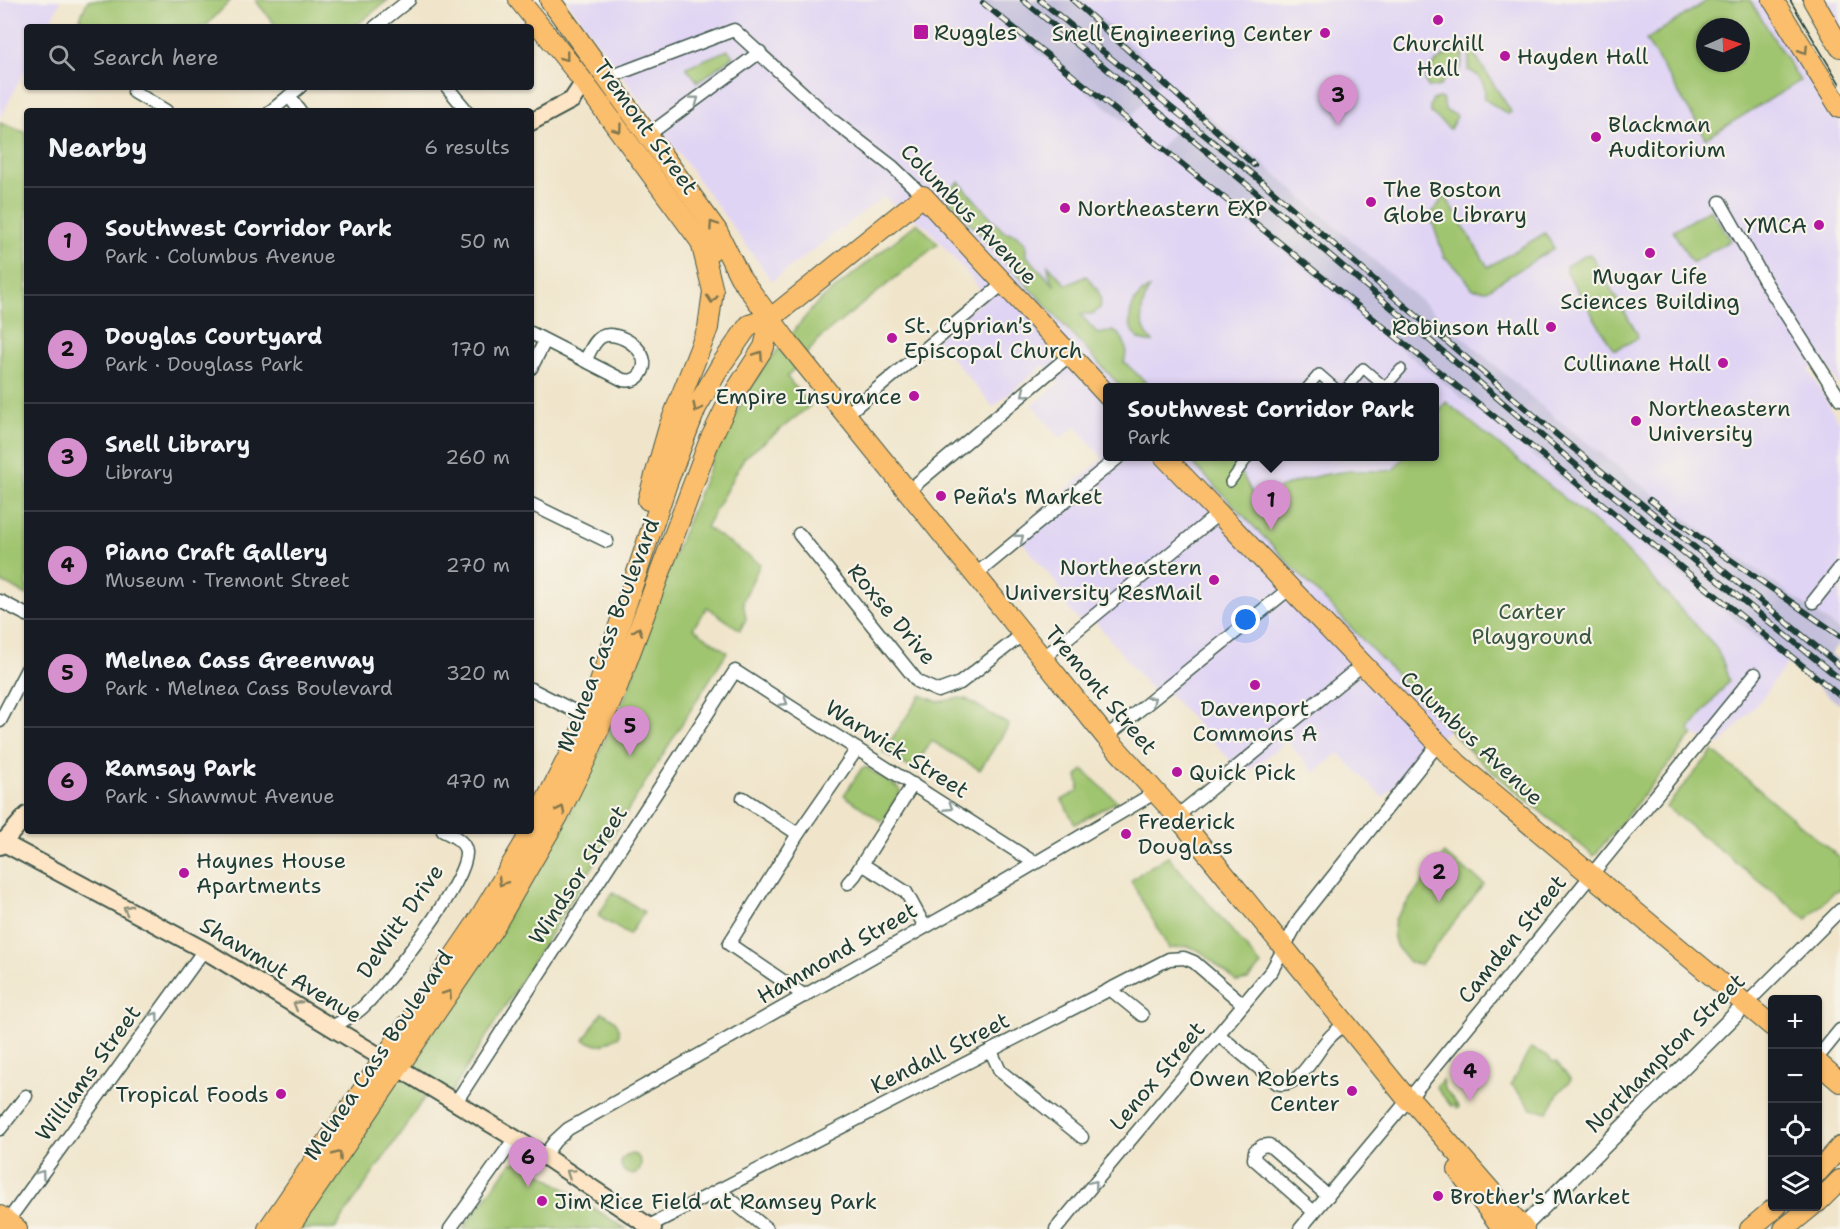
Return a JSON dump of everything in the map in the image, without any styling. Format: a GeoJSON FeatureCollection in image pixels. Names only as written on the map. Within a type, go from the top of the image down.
{"type":"FeatureCollection","features":[{"type":"Feature","properties":{"kind":"main road","name":"Tremont Street"},"geometry":{"type":"LineString","coordinates":[[519,0],[584,82],[702,242],[740,277],[1042,659],[1284,945],[1408,1100],[1410,1106],[1503,1229]]}},
{"type":"Feature","properties":{"kind":"main road","name":"Tremont Street"},"geometry":{"type":"LineString","coordinates":[[550,0],[717,231],[740,277]]}},
{"type":"Feature","properties":{"kind":"main road"},"geometry":{"type":"LineString","coordinates":[[1773,0],[1840,108]]}},
{"type":"Feature","properties":{"kind":"main road"},"geometry":{"type":"LineString","coordinates":[[1813,0],[1840,47]]}},
{"type":"Feature","properties":{"kind":"main road"},"geometry":{"type":"LineString","coordinates":[[534,120],[572,100],[584,82]]}},
{"type":"Feature","properties":{"kind":"main road","name":"Columbus Avenue"},"geometry":{"type":"LineString","coordinates":[[923,196],[1103,392]]}},
{"type":"Feature","properties":{"kind":"main road","name":"Melnea Cass Boulevard"},"geometry":{"type":"LineString","coordinates":[[594,721],[622,618],[667,483],[696,408],[721,365],[748,325],[771,318],[923,196]]}},
{"type":"Feature","properties":{"kind":"main road"},"geometry":{"type":"LineString","coordinates":[[622,618],[625,590],[660,455],[677,403],[708,328],[713,291],[702,242]]}},
{"type":"Feature","properties":{"kind":"main road","name":"Melnea Cass Boulevard"},"geometry":{"type":"LineString","coordinates":[[534,825],[628,658],[709,442],[728,403],[764,347],[771,318]]}},
{"type":"Feature","properties":{"kind":"main road","name":"Columbus Avenue"},"geometry":{"type":"LineString","coordinates":[[1169,461],[1438,744],[1500,800],[1768,1022]]}},
{"type":"Feature","properties":{"kind":"main road"},"geometry":{"type":"LineString","coordinates":[[1,843],[24,818]]}},
{"type":"Feature","properties":{"kind":"main road","name":"Melnea Cass Boulevard"},"geometry":{"type":"LineString","coordinates":[[288,1229],[501,885],[529,834]]}},
{"type":"Feature","properties":{"kind":"main road","name":"Shawmut Avenue"},"geometry":{"type":"LineString","coordinates":[[1,843],[204,950],[333,1026],[544,1156],[651,1227]]}},
{"type":"Feature","properties":{"kind":"main road","name":"Melnea Cass Boulevard"},"geometry":{"type":"LineString","coordinates":[[268,1229],[392,1062]]}},
{"type":"Feature","properties":{"kind":"main road"},"geometry":{"type":"LineString","coordinates":[[1822,1067],[1840,1082]]}},
{"type":"Feature","properties":{"kind":"main road","name":"Tremont Street"},"geometry":{"type":"LineString","coordinates":[[1408,1100],[1415,1104],[1523,1228]]}},
{"type":"Feature","properties":{"kind":"main road"},"geometry":{"type":"LineString","coordinates":[[1822,1167],[1840,1147]]}},
{"type":"Feature","properties":{"kind":"main road"},"geometry":{"type":"LineString","coordinates":[[1822,1198],[1840,1180]]}},
{"type":"Feature","properties":{"kind":"main road"},"geometry":{"type":"LineString","coordinates":[[1750,1229],[1771,1211]]}},
{"type":"Feature","properties":{"kind":"main road"},"geometry":{"type":"LineString","coordinates":[[1784,1229],[1806,1211]]}},
{"type":"Feature","properties":{"kind":"street"},"geometry":{"type":"LineString","coordinates":[[391,22],[409,0]]}},
{"type":"Feature","properties":{"kind":"street","name":"Columbus Avenue"},"geometry":{"type":"LineString","coordinates":[[607,78],[734,30],[832,120],[893,167],[923,196]]}},
{"type":"Feature","properties":{"kind":"street"},"geometry":{"type":"LineString","coordinates":[[648,135],[760,52]]}},
{"type":"Feature","properties":{"kind":"street"},"geometry":{"type":"LineString","coordinates":[[275,108],[296,90]]}},
{"type":"Feature","properties":{"kind":"street"},"geometry":{"type":"LineString","coordinates":[[450,90],[464,108]]}},
{"type":"Feature","properties":{"kind":"street"},"geometry":{"type":"LineString","coordinates":[[134,92],[161,108]]}},
{"type":"Feature","properties":{"kind":"street"},"geometry":{"type":"LineString","coordinates":[[289,96],[298,108]]}},
{"type":"Feature","properties":{"kind":"street"},"geometry":{"type":"LineString","coordinates":[[1720,202],[1766,283],[1840,399]]}},
{"type":"Feature","properties":{"kind":"street"},"geometry":{"type":"LineString","coordinates":[[847,414],[1003,284]]}},
{"type":"Feature","properties":{"kind":"street"},"geometry":{"type":"LineString","coordinates":[[534,335],[545,341],[585,361],[623,380],[630,381],[638,378],[645,362],[638,349],[609,335],[601,337],[596,342],[585,361]]}},
{"type":"Feature","properties":{"kind":"street"},"geometry":{"type":"LineString","coordinates":[[534,362],[545,341]]}},
{"type":"Feature","properties":{"kind":"street"},"geometry":{"type":"LineString","coordinates":[[909,490],[1070,356]]}},
{"type":"Feature","properties":{"kind":"street"},"geometry":{"type":"LineString","coordinates":[[1350,383],[1363,368],[1380,383]]}},
{"type":"Feature","properties":{"kind":"street"},"geometry":{"type":"LineString","coordinates":[[1389,383],[1401,369]]}},
{"type":"Feature","properties":{"kind":"street"},"geometry":{"type":"LineString","coordinates":[[1311,383],[1319,374],[1330,383]]}},
{"type":"Feature","properties":{"kind":"street"},"geometry":{"type":"LineString","coordinates":[[975,575],[1114,461]]}},
{"type":"Feature","properties":{"kind":"street"},"geometry":{"type":"LineString","coordinates":[[1230,483],[1245,461]]}},
{"type":"Feature","properties":{"kind":"street"},"geometry":{"type":"LineString","coordinates":[[534,506],[607,542]]}},
{"type":"Feature","properties":{"kind":"street"},"geometry":{"type":"LineString","coordinates":[[1042,659],[1218,514]]}},
{"type":"Feature","properties":{"kind":"street","name":"Roxse Drive"},"geometry":{"type":"LineString","coordinates":[[798,534],[918,682],[938,691],[960,683],[1023,634]]}},
{"type":"Feature","properties":{"kind":"street"},"geometry":{"type":"LineString","coordinates":[[1812,602],[1840,568]]}},
{"type":"Feature","properties":{"kind":"street"},"geometry":{"type":"LineString","coordinates":[[1106,737],[1289,589]]}},
{"type":"Feature","properties":{"kind":"street"},"geometry":{"type":"LineString","coordinates":[[0,601],[24,613]]}},
{"type":"Feature","properties":{"kind":"street"},"geometry":{"type":"LineString","coordinates":[[1177,816],[1362,665]]}},
{"type":"Feature","properties":{"kind":"street","name":"Warwick Street"},"geometry":{"type":"LineString","coordinates":[[735,671],[1035,863]]}},
{"type":"Feature","properties":{"kind":"street","name":"Windsor Street"},"geometry":{"type":"LineString","coordinates":[[456,1102],[735,671]]}},
{"type":"Feature","properties":{"kind":"street","name":"Camden Street"},"geometry":{"type":"LineString","coordinates":[[1300,1229],[1755,674]]}},
{"type":"Feature","properties":{"kind":"street"},"geometry":{"type":"LineString","coordinates":[[0,721],[24,675]]}},
{"type":"Feature","properties":{"kind":"street"},"geometry":{"type":"LineString","coordinates":[[534,690],[594,721]]}},
{"type":"Feature","properties":{"kind":"street","name":"Lenox Street"},"geometry":{"type":"LineString","coordinates":[[1056,1229],[1272,970],[1300,918],[1438,744]]}},
{"type":"Feature","properties":{"kind":"street"},"geometry":{"type":"LineString","coordinates":[[805,996],[729,944],[798,834],[857,749]]}},
{"type":"Feature","properties":{"kind":"street"},"geometry":{"type":"LineString","coordinates":[[848,883],[913,784]]}},
{"type":"Feature","properties":{"kind":"street","name":"Hammond Street"},"geometry":{"type":"LineString","coordinates":[[544,1156],[555,1141],[568,1130],[805,996],[1156,792]]}},
{"type":"Feature","properties":{"kind":"street"},"geometry":{"type":"LineString","coordinates":[[743,798],[798,834]]}},
{"type":"Feature","properties":{"kind":"street","name":"DeWitt Drive"},"geometry":{"type":"LineString","coordinates":[[333,1026],[361,1009],[374,996],[395,972],[443,904],[465,864],[466,849],[460,841],[449,834]]}},
{"type":"Feature","properties":{"kind":"street"},"geometry":{"type":"LineString","coordinates":[[862,864],[906,892],[925,927]]}},
{"type":"Feature","properties":{"kind":"street","name":"Northampton Street"},"geometry":{"type":"LineString","coordinates":[[1523,1228],[1840,910]]}},
{"type":"Feature","properties":{"kind":"street","name":"Williams Street"},"geometry":{"type":"LineString","coordinates":[[6,1223],[204,950]]}},
{"type":"Feature","properties":{"kind":"street","name":"Kendall Street"},"geometry":{"type":"LineString","coordinates":[[651,1227],[1168,959],[1184,958],[1197,964],[1243,1004]]}},
{"type":"Feature","properties":{"kind":"street"},"geometry":{"type":"LineString","coordinates":[[1110,989],[1142,1015]]}},
{"type":"Feature","properties":{"kind":"street"},"geometry":{"type":"LineString","coordinates":[[1219,1035],[1277,1083],[1288,1085],[1296,1080],[1329,1038],[1346,1023]]}},
{"type":"Feature","properties":{"kind":"street"},"geometry":{"type":"LineString","coordinates":[[1822,1052],[1840,1030]]}},
{"type":"Feature","properties":{"kind":"street"},"geometry":{"type":"LineString","coordinates":[[991,1051],[1000,1071],[1082,1137]]}},
{"type":"Feature","properties":{"kind":"street"},"geometry":{"type":"LineString","coordinates":[[0,1130],[26,1096]]}},
{"type":"Feature","properties":{"kind":"street"},"geometry":{"type":"LineString","coordinates":[[450,1229],[515,1138]]}},
{"type":"Feature","properties":{"kind":"street"},"geometry":{"type":"LineString","coordinates":[[1314,1212],[1254,1159],[1255,1151],[1262,1146],[1269,1145],[1328,1196]]}},
{"type":"Feature","properties":{"kind":"street"},"geometry":{"type":"LineString","coordinates":[[719,1190],[767,1229]]}},
{"type":"Feature","properties":{"kind":"shaded area"},"geometry":{"type":"Polygon","coordinates":[[[0,0],[61,0],[49,24],[24,24],[24,72],[0,119],[0,0]]]}},
{"type":"Feature","properties":{"kind":"shaded area","name":"Northeastern University"},"geometry":{"type":"Polygon","coordinates":[[[567,0],[1773,0],[1840,108],[1840,387],[1824,361],[1809,370],[1840,424],[1840,631],[1821,617],[1762,698],[1720,745],[1693,734],[1686,728],[1572,838],[1481,762],[1448,730],[1383,798],[1339,753],[1314,773],[1287,741],[1244,775],[1161,686],[1153,692],[1090,615],[1080,622],[1056,594],[1061,589],[1014,532],[1103,459],[1076,426],[1060,439],[1033,405],[1059,383],[1044,365],[993,407],[936,339],[987,297],[928,228],[883,197],[772,281],[567,0]]]}},
{"type":"Feature","properties":{"kind":"shaded area"},"geometry":{"type":"Polygon","coordinates":[[[984,0],[1080,0],[1165,76],[1126,123],[980,5],[984,0]]]}},
{"type":"Feature","properties":{"kind":"shaded area"},"geometry":{"type":"Polygon","coordinates":[[[1813,0],[1840,0],[1840,46],[1813,0]]]}},
{"type":"Feature","properties":{"kind":"shaded area"},"geometry":{"type":"Polygon","coordinates":[[[1196,105],[1553,416],[1662,501],[1840,631],[1840,641],[1831,654],[1840,661],[1840,705],[1159,150],[1196,105]]]}},
{"type":"Feature","properties":{"kind":"green space"},"geometry":{"type":"Polygon","coordinates":[[[88,0],[231,0],[208,24],[85,24],[80,18],[88,0]]]}},
{"type":"Feature","properties":{"kind":"green space"},"geometry":{"type":"Polygon","coordinates":[[[255,0],[388,0],[358,24],[275,24],[255,0]]]}},
{"type":"Feature","properties":{"kind":"green space"},"geometry":{"type":"Polygon","coordinates":[[[1708,0],[1750,0],[1800,81],[1706,138],[1646,40],[1708,0]]]}},
{"type":"Feature","properties":{"kind":"green space"},"geometry":{"type":"Polygon","coordinates":[[[1478,37],[1481,44],[1472,51],[1509,108],[1511,112],[1508,114],[1484,99],[1485,90],[1482,82],[1468,70],[1471,42],[1478,37]]]}},
{"type":"Feature","properties":{"kind":"green space"},"geometry":{"type":"Polygon","coordinates":[[[1459,48],[1464,53],[1460,69],[1447,75],[1440,86],[1429,88],[1425,81],[1429,70],[1442,57],[1459,48]]]}},
{"type":"Feature","properties":{"kind":"green space"},"geometry":{"type":"Polygon","coordinates":[[[728,50],[733,56],[698,82],[686,67],[728,50]]]}},
{"type":"Feature","properties":{"kind":"green space"},"geometry":{"type":"Polygon","coordinates":[[[1442,99],[1446,111],[1457,116],[1450,129],[1430,112],[1432,100],[1442,99]]]}},
{"type":"Feature","properties":{"kind":"green space"},"geometry":{"type":"Polygon","coordinates":[[[0,123],[24,132],[24,593],[0,581],[0,123]]]}},
{"type":"Feature","properties":{"kind":"green space"},"geometry":{"type":"Polygon","coordinates":[[[959,182],[1003,231],[1015,234],[1023,240],[1026,245],[1026,255],[1055,286],[1048,265],[1066,284],[1086,276],[1099,294],[1101,303],[1100,308],[1093,314],[1080,314],[1098,334],[1113,331],[1121,337],[1126,348],[1124,362],[1147,383],[1117,383],[943,194],[959,182]]]}},
{"type":"Feature","properties":{"kind":"green space"},"geometry":{"type":"Polygon","coordinates":[[[1445,196],[1488,267],[1545,233],[1554,248],[1487,290],[1473,289],[1460,271],[1444,257],[1430,215],[1445,196]]]}},
{"type":"Feature","properties":{"kind":"green space"},"geometry":{"type":"Polygon","coordinates":[[[1710,209],[1731,240],[1692,263],[1673,231],[1710,209]]]}},
{"type":"Feature","properties":{"kind":"green space"},"geometry":{"type":"Polygon","coordinates":[[[917,223],[938,244],[821,337],[787,377],[810,406],[744,458],[706,527],[760,564],[743,601],[746,619],[740,630],[707,607],[693,628],[727,652],[444,1104],[427,1094],[335,1229],[299,1229],[570,813],[625,698],[670,565],[722,436],[762,369],[816,304],[917,223]]]}},
{"type":"Feature","properties":{"kind":"green space"},"geometry":{"type":"Polygon","coordinates":[[[1588,254],[1591,255],[1637,333],[1638,338],[1617,349],[1613,349],[1566,271],[1566,266],[1588,254]]]}},
{"type":"Feature","properties":{"kind":"green space"},"geometry":{"type":"Polygon","coordinates":[[[1149,289],[1143,303],[1142,317],[1145,330],[1153,342],[1143,341],[1136,337],[1130,321],[1134,302],[1149,289]]]}},
{"type":"Feature","properties":{"kind":"green space","name":"Carter Playground"},"geometry":{"type":"Polygon","coordinates":[[[1446,402],[1616,540],[1715,646],[1723,662],[1729,681],[1689,730],[1693,734],[1594,856],[1481,762],[1191,461],[1235,461],[1238,463],[1234,468],[1243,476],[1256,500],[1290,484],[1326,474],[1393,470],[1401,461],[1439,461],[1439,412],[1446,402]]]}},
{"type":"Feature","properties":{"kind":"green space"},"geometry":{"type":"Polygon","coordinates":[[[921,695],[938,702],[966,699],[1009,725],[980,770],[932,741],[913,769],[883,752],[921,695]]]}},
{"type":"Feature","properties":{"kind":"green space"},"geometry":{"type":"Polygon","coordinates":[[[1713,751],[1840,858],[1840,890],[1835,891],[1807,919],[1666,807],[1713,751]]]}},
{"type":"Feature","properties":{"kind":"green space"},"geometry":{"type":"Polygon","coordinates":[[[866,767],[900,789],[900,793],[882,822],[844,795],[862,768],[866,767]]]}},
{"type":"Feature","properties":{"kind":"green space"},"geometry":{"type":"Polygon","coordinates":[[[1083,770],[1117,801],[1075,824],[1062,800],[1078,791],[1077,777],[1083,770]]]}},
{"type":"Feature","properties":{"kind":"green space"},"geometry":{"type":"Polygon","coordinates":[[[1444,854],[1484,884],[1421,965],[1409,962],[1396,946],[1393,934],[1395,919],[1444,854]]]}},
{"type":"Feature","properties":{"kind":"green space"},"geometry":{"type":"Polygon","coordinates":[[[1168,856],[1261,965],[1248,980],[1237,982],[1200,951],[1187,946],[1169,949],[1131,881],[1168,856]]]}},
{"type":"Feature","properties":{"kind":"green space"},"geometry":{"type":"Polygon","coordinates":[[[613,892],[644,912],[629,935],[598,916],[613,892]]]}},
{"type":"Feature","properties":{"kind":"green space"},"geometry":{"type":"Polygon","coordinates":[[[602,1012],[617,1024],[619,1036],[602,1045],[597,1045],[584,1040],[602,1012]]]}},
{"type":"Feature","properties":{"kind":"green space"},"geometry":{"type":"Polygon","coordinates":[[[1531,1048],[1548,1056],[1552,1062],[1556,1062],[1571,1080],[1559,1092],[1548,1112],[1532,1109],[1511,1084],[1531,1048]]]}},
{"type":"Feature","properties":{"kind":"green space"},"geometry":{"type":"Polygon","coordinates":[[[1442,1080],[1444,1088],[1459,1107],[1457,1109],[1454,1105],[1451,1106],[1436,1087],[1442,1080]]]}},
{"type":"Feature","properties":{"kind":"green space"},"geometry":{"type":"Polygon","coordinates":[[[631,1154],[638,1157],[641,1164],[638,1171],[631,1174],[624,1171],[621,1164],[624,1157],[631,1154]]]}},
{"type":"Feature","properties":{"kind":"green space"},"geometry":{"type":"Polygon","coordinates":[[[523,1162],[626,1229],[463,1229],[511,1163],[523,1162]]]}},
{"type":"Feature","properties":{"kind":"tram line"},"geometry":{"type":"LineString","coordinates":[[1790,0],[1840,84]]}},
{"type":"Feature","properties":{"kind":"railway"},"geometry":{"type":"LineString","coordinates":[[1023,0],[1251,188],[1582,470],[1840,679]]}},
{"type":"Feature","properties":{"kind":"railway"},"geometry":{"type":"LineString","coordinates":[[1040,0],[1268,187],[1562,439],[1840,666]]}},
{"type":"Feature","properties":{"kind":"railway"},"geometry":{"type":"LineString","coordinates":[[1073,0],[1254,165]]}},
{"type":"Feature","properties":{"kind":"railway"},"geometry":{"type":"LineString","coordinates":[[983,3],[1840,696]]}},
{"type":"Feature","properties":{"kind":"railway"},"geometry":{"type":"LineString","coordinates":[[1650,500],[1712,547],[1840,636]]}},
{"type":"Feature","properties":{"kind":"place","name":"Churchill Hall"},"geometry":{"type":"Point","coordinates":[1438,20]}},
{"type":"Feature","properties":{"kind":"place","name":"Ruggles"},"geometry":{"type":"Point","coordinates":[921,32]}},
{"type":"Feature","properties":{"kind":"place","name":"Snell Engineering Center"},"geometry":{"type":"Point","coordinates":[1325,33]}},
{"type":"Feature","properties":{"kind":"place","name":"Hayden Hall"},"geometry":{"type":"Point","coordinates":[1505,56]}},
{"type":"Feature","properties":{"kind":"place","name":"Snell Library"},"geometry":{"type":"Point","coordinates":[1338,125]}},
{"type":"Feature","properties":{"kind":"place","name":"Blackman Auditorium"},"geometry":{"type":"Point","coordinates":[1596,137]}},
{"type":"Feature","properties":{"kind":"place","name":"The Boston Globe Library"},"geometry":{"type":"Point","coordinates":[1371,202]}},
{"type":"Feature","properties":{"kind":"place","name":"Northeastern EXP"},"geometry":{"type":"Point","coordinates":[1065,208]}},
{"type":"Feature","properties":{"kind":"place","name":"YMCA"},"geometry":{"type":"Point","coordinates":[1819,225]}},
{"type":"Feature","properties":{"kind":"place","name":"Mugar Life Sciences Building"},"geometry":{"type":"Point","coordinates":[1650,253]}},
{"type":"Feature","properties":{"kind":"place","name":"Robinson Hall"},"geometry":{"type":"Point","coordinates":[1551,327]}},
{"type":"Feature","properties":{"kind":"place","name":"St. Cyprian's Episcopal Church"},"geometry":{"type":"Point","coordinates":[892,338]}},
{"type":"Feature","properties":{"kind":"place","name":"Cullinane Hall"},"geometry":{"type":"Point","coordinates":[1723,363]}},
{"type":"Feature","properties":{"kind":"place","name":"Empire Insurance"},"geometry":{"type":"Point","coordinates":[914,396]}},
{"type":"Feature","properties":{"kind":"place","name":"Northeastern University"},"geometry":{"type":"Point","coordinates":[1636,421]}},
{"type":"Feature","properties":{"kind":"place","name":"Peña's Market"},"geometry":{"type":"Point","coordinates":[941,496]}},
{"type":"Feature","properties":{"kind":"place","name":"Southwest Corridor Park"},"geometry":{"type":"Point","coordinates":[1271,530]}},
{"type":"Feature","properties":{"kind":"place","name":"Northeastern University ResMail"},"geometry":{"type":"Point","coordinates":[1214,580]}},
{"type":"Feature","properties":{"kind":"place","name":"Davenport Commons A"},"geometry":{"type":"Point","coordinates":[1255,685]}},
{"type":"Feature","properties":{"kind":"place","name":"Melnea Cass Greenway"},"geometry":{"type":"Point","coordinates":[630,756]}},
{"type":"Feature","properties":{"kind":"place","name":"Quick Pick"},"geometry":{"type":"Point","coordinates":[1177,772]}},
{"type":"Feature","properties":{"kind":"place","name":"Frederick Douglass"},"geometry":{"type":"Point","coordinates":[1126,834]}},
{"type":"Feature","properties":{"kind":"place","name":"Haynes House Apartments"},"geometry":{"type":"Point","coordinates":[184,873]}},
{"type":"Feature","properties":{"kind":"place","name":"Douglas Courtyard"},"geometry":{"type":"Point","coordinates":[1439,902]}},
{"type":"Feature","properties":{"kind":"place","name":"Owen Roberts Center"},"geometry":{"type":"Point","coordinates":[1352,1091]}},
{"type":"Feature","properties":{"kind":"place","name":"Tropical Foods"},"geometry":{"type":"Point","coordinates":[281,1094]}},
{"type":"Feature","properties":{"kind":"place","name":"Piano Craft Gallery"},"geometry":{"type":"Point","coordinates":[1470,1101]}},
{"type":"Feature","properties":{"kind":"place","name":"Ramsay Park"},"geometry":{"type":"Point","coordinates":[528,1187]}},
{"type":"Feature","properties":{"kind":"place","name":"Brother's Market"},"geometry":{"type":"Point","coordinates":[1438,1196]}},
{"type":"Feature","properties":{"kind":"place","name":"Jim Rice Field at Ramsey Park"},"geometry":{"type":"Point","coordinates":[542,1201]}}]}
